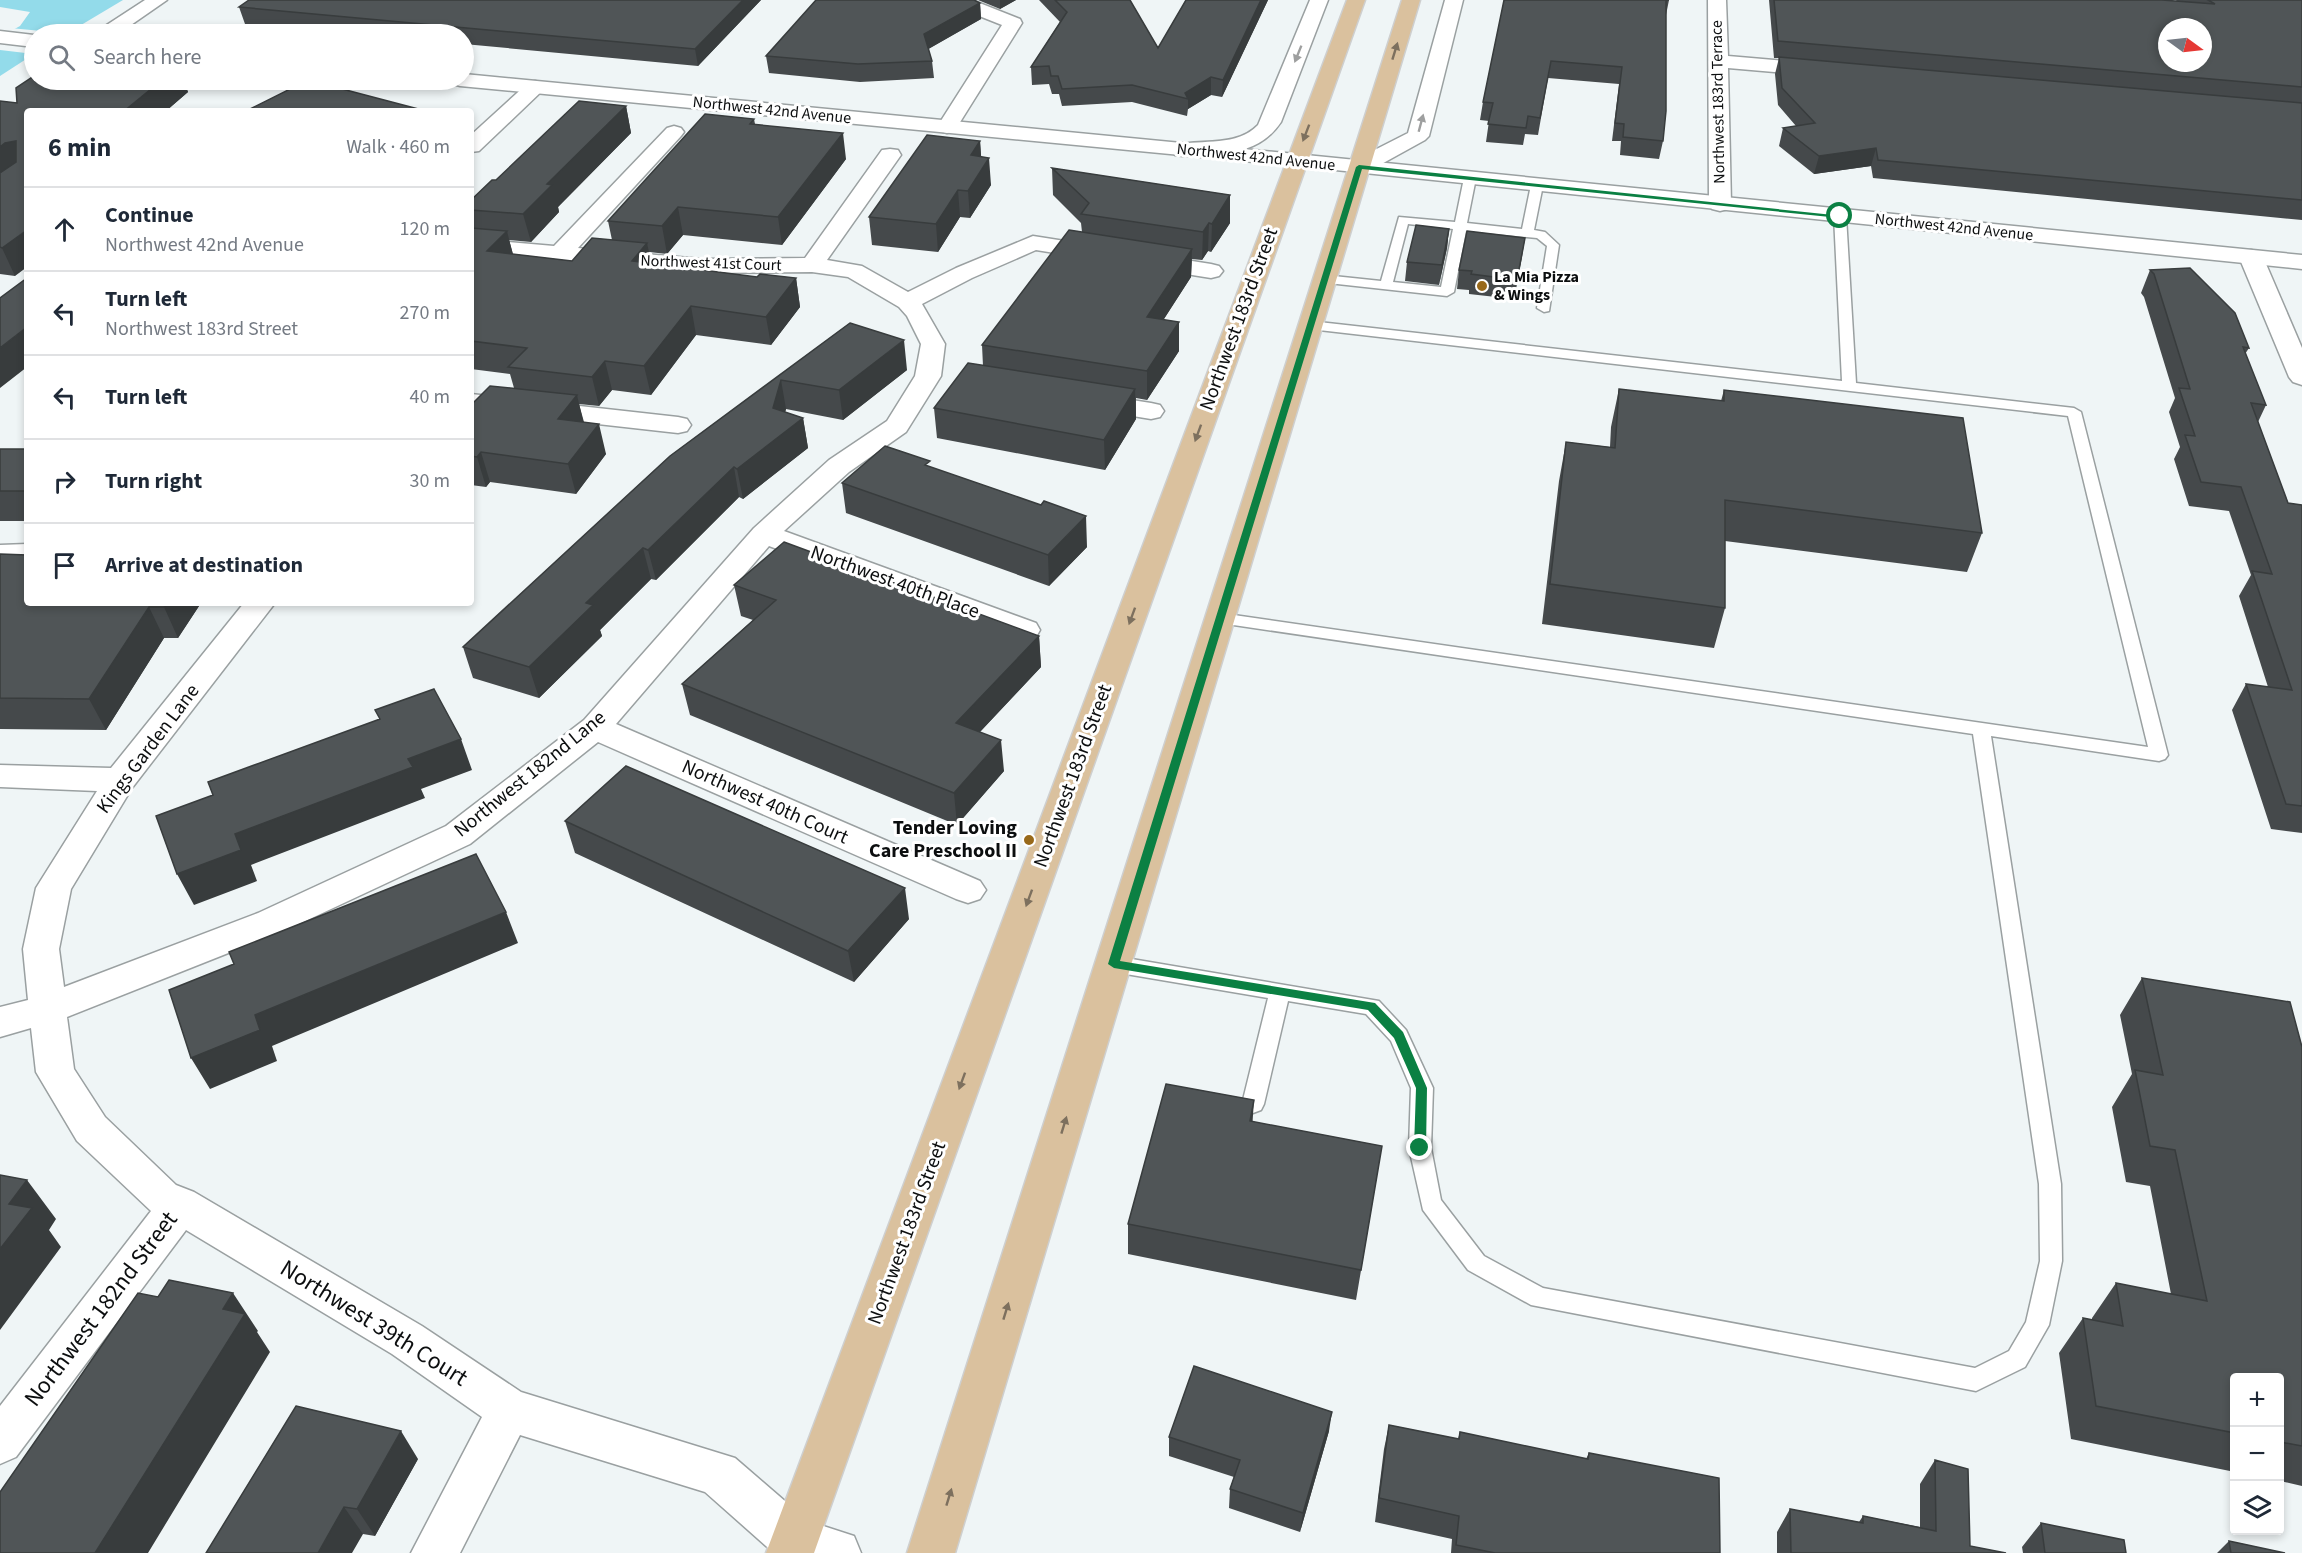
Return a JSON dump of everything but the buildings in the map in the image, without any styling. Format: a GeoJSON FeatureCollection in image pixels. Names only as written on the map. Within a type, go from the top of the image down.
{"type":"FeatureCollection","features":[{"type":"Feature","properties":{"kind":"main road","name":"Northwest 183rd Street"},"geometry":{"type":"LineString","coordinates":[[793,1547],[1356,0]]}},
{"type":"Feature","properties":{"kind":"main road"},"geometry":{"type":"LineString","coordinates":[[931,1553],[1411,0]]}},
{"type":"Feature","properties":{"kind":"street"},"geometry":{"type":"LineString","coordinates":[[121,24],[158,0]]}},
{"type":"Feature","properties":{"kind":"street"},"geometry":{"type":"LineString","coordinates":[[947,127],[1013,23],[956,0]]}},
{"type":"Feature","properties":{"kind":"street"},"geometry":{"type":"LineString","coordinates":[[1184,150],[1254,140],[1263,132],[1271,122],[1319,0]]}},
{"type":"Feature","properties":{"kind":"street"},"geometry":{"type":"LineString","coordinates":[[1359,167],[1418,136],[1454,0]]}},
{"type":"Feature","properties":{"kind":"street","name":"Northwest 183rd Terrace"},"geometry":{"type":"LineString","coordinates":[[1717,0],[1720,204]]}},
{"type":"Feature","properties":{"kind":"street"},"geometry":{"type":"LineString","coordinates":[[0,38],[24,40]]}},
{"type":"Feature","properties":{"kind":"street"},"geometry":{"type":"LineString","coordinates":[[1718,61],[1837,72]]}},
{"type":"Feature","properties":{"kind":"street","name":"Northwest 42nd Avenue"},"geometry":{"type":"LineString","coordinates":[[474,81],[1296,160],[2302,262]]}},
{"type":"Feature","properties":{"kind":"street"},"geometry":{"type":"LineString","coordinates":[[474,143],[535,87]]}},
{"type":"Feature","properties":{"kind":"street"},"geometry":{"type":"LineString","coordinates":[[559,255],[674,132]]}},
{"type":"Feature","properties":{"kind":"street"},"geometry":{"type":"LineString","coordinates":[[812,266],[890,155]]}},
{"type":"Feature","properties":{"kind":"street"},"geometry":{"type":"LineString","coordinates":[[908,302],[964,273],[1033,243],[1211,271]]}},
{"type":"Feature","properties":{"kind":"street","name":"Northwest 41st Court"},"geometry":{"type":"LineString","coordinates":[[474,246],[701,266],[812,266],[854,271],[908,302]]}},
{"type":"Feature","properties":{"kind":"street"},"geometry":{"type":"LineString","coordinates":[[2251,257],[2302,377]]}},
{"type":"Feature","properties":{"kind":"street","name":"Northwest 182nd Lane"},"geometry":{"type":"LineString","coordinates":[[48,1009],[271,922],[458,835],[595,728],[764,534],[839,466],[897,426],[940,378],[933,344],[918,315],[908,302]]}},
{"type":"Feature","properties":{"kind":"street"},"geometry":{"type":"LineString","coordinates":[[1069,398],[1151,411]]}},
{"type":"Feature","properties":{"kind":"street"},"geometry":{"type":"LineString","coordinates":[[474,402],[678,425]]}},
{"type":"Feature","properties":{"kind":"street","name":"Northwest 40th Place"},"geometry":{"type":"LineString","coordinates":[[764,534],[1025,630]]}},
{"type":"Feature","properties":{"kind":"street"},"geometry":{"type":"LineString","coordinates":[[0,554],[24,553]]}},
{"type":"Feature","properties":{"kind":"street","name":"Kings Garden Lane"},"geometry":{"type":"LineString","coordinates":[[48,1009],[41,949],[54,888],[120,780],[258,606]]}},
{"type":"Feature","properties":{"kind":"street","name":"Northwest 40th Court"},"geometry":{"type":"LineString","coordinates":[[595,728],[968,890]]}},
{"type":"Feature","properties":{"kind":"street"},"geometry":{"type":"LineString","coordinates":[[0,776],[120,780]]}},
{"type":"Feature","properties":{"kind":"street"},"geometry":{"type":"LineString","coordinates":[[0,1022],[48,1009]]}},
{"type":"Feature","properties":{"kind":"street","name":"Northwest 39th Court"},"geometry":{"type":"LineString","coordinates":[[48,1009],[55,1072],[91,1129],[162,1197],[180,1205],[407,1340],[509,1410],[719,1474],[793,1547],[837,1553]]}},
{"type":"Feature","properties":{"kind":"street","name":"Northwest 182nd Street"},"geometry":{"type":"LineString","coordinates":[[0,1442],[180,1205]]}},
{"type":"Feature","properties":{"kind":"street"},"geometry":{"type":"LineString","coordinates":[[435,1553],[509,1410]]}},
{"type":"Feature","properties":{"kind":"lane"},"geometry":{"type":"LineString","coordinates":[[1324,279],[1448,292],[1470,178]]}},
{"type":"Feature","properties":{"kind":"lane"},"geometry":{"type":"LineString","coordinates":[[1527,234],[1537,185]]}},
{"type":"Feature","properties":{"kind":"lane"},"geometry":{"type":"LineString","coordinates":[[1840,216],[1849,387]]}},
{"type":"Feature","properties":{"kind":"lane"},"geometry":{"type":"LineString","coordinates":[[1386,285],[1403,220],[1540,235],[1553,245],[1544,308]]}},
{"type":"Feature","properties":{"kind":"lane"},"geometry":{"type":"LineString","coordinates":[[1220,618],[2159,755],[2074,412],[1310,325]]}},
{"type":"Feature","properties":{"kind":"lane"},"geometry":{"type":"LineString","coordinates":[[1114,964],[1371,1006],[1399,1036],[1422,1088],[1420,1148],[1431,1203],[1476,1263],[1539,1298],[1976,1380],[2017,1359],[2037,1325],[2051,1261],[2049,1184],[1981,729]]}},
{"type":"Feature","properties":{"kind":"lane"},"geometry":{"type":"LineString","coordinates":[[1253,1104],[1280,992]]}},
{"type":"Feature","properties":{"kind":"water"},"geometry":{"type":"Polygon","coordinates":[[[0,0],[123,0],[83,24],[24,24],[24,60],[0,76],[0,37],[20,26],[30,12],[0,7],[0,0]]]}},
{"type":"Feature","properties":{"kind":"pier"},"geometry":{"type":"Polygon","coordinates":[[[10,28],[24,29],[24,53],[0,50],[0,33],[10,28]]]}},
{"type":"Feature","properties":{"kind":"place","name":"La Mia Pizza & Wings"},"geometry":{"type":"Point","coordinates":[1482,286]}},
{"type":"Feature","properties":{"kind":"place","name":"Tender Loving Care Preschool II"},"geometry":{"type":"Point","coordinates":[1029,840]}},
{"type":"Feature","properties":{"kind":"route"},"geometry":{"type":"LineString","coordinates":[[1420,1148],[1422,1088],[1399,1036],[1371,1006],[1114,964],[1359,167],[1840,216]]}}]}
